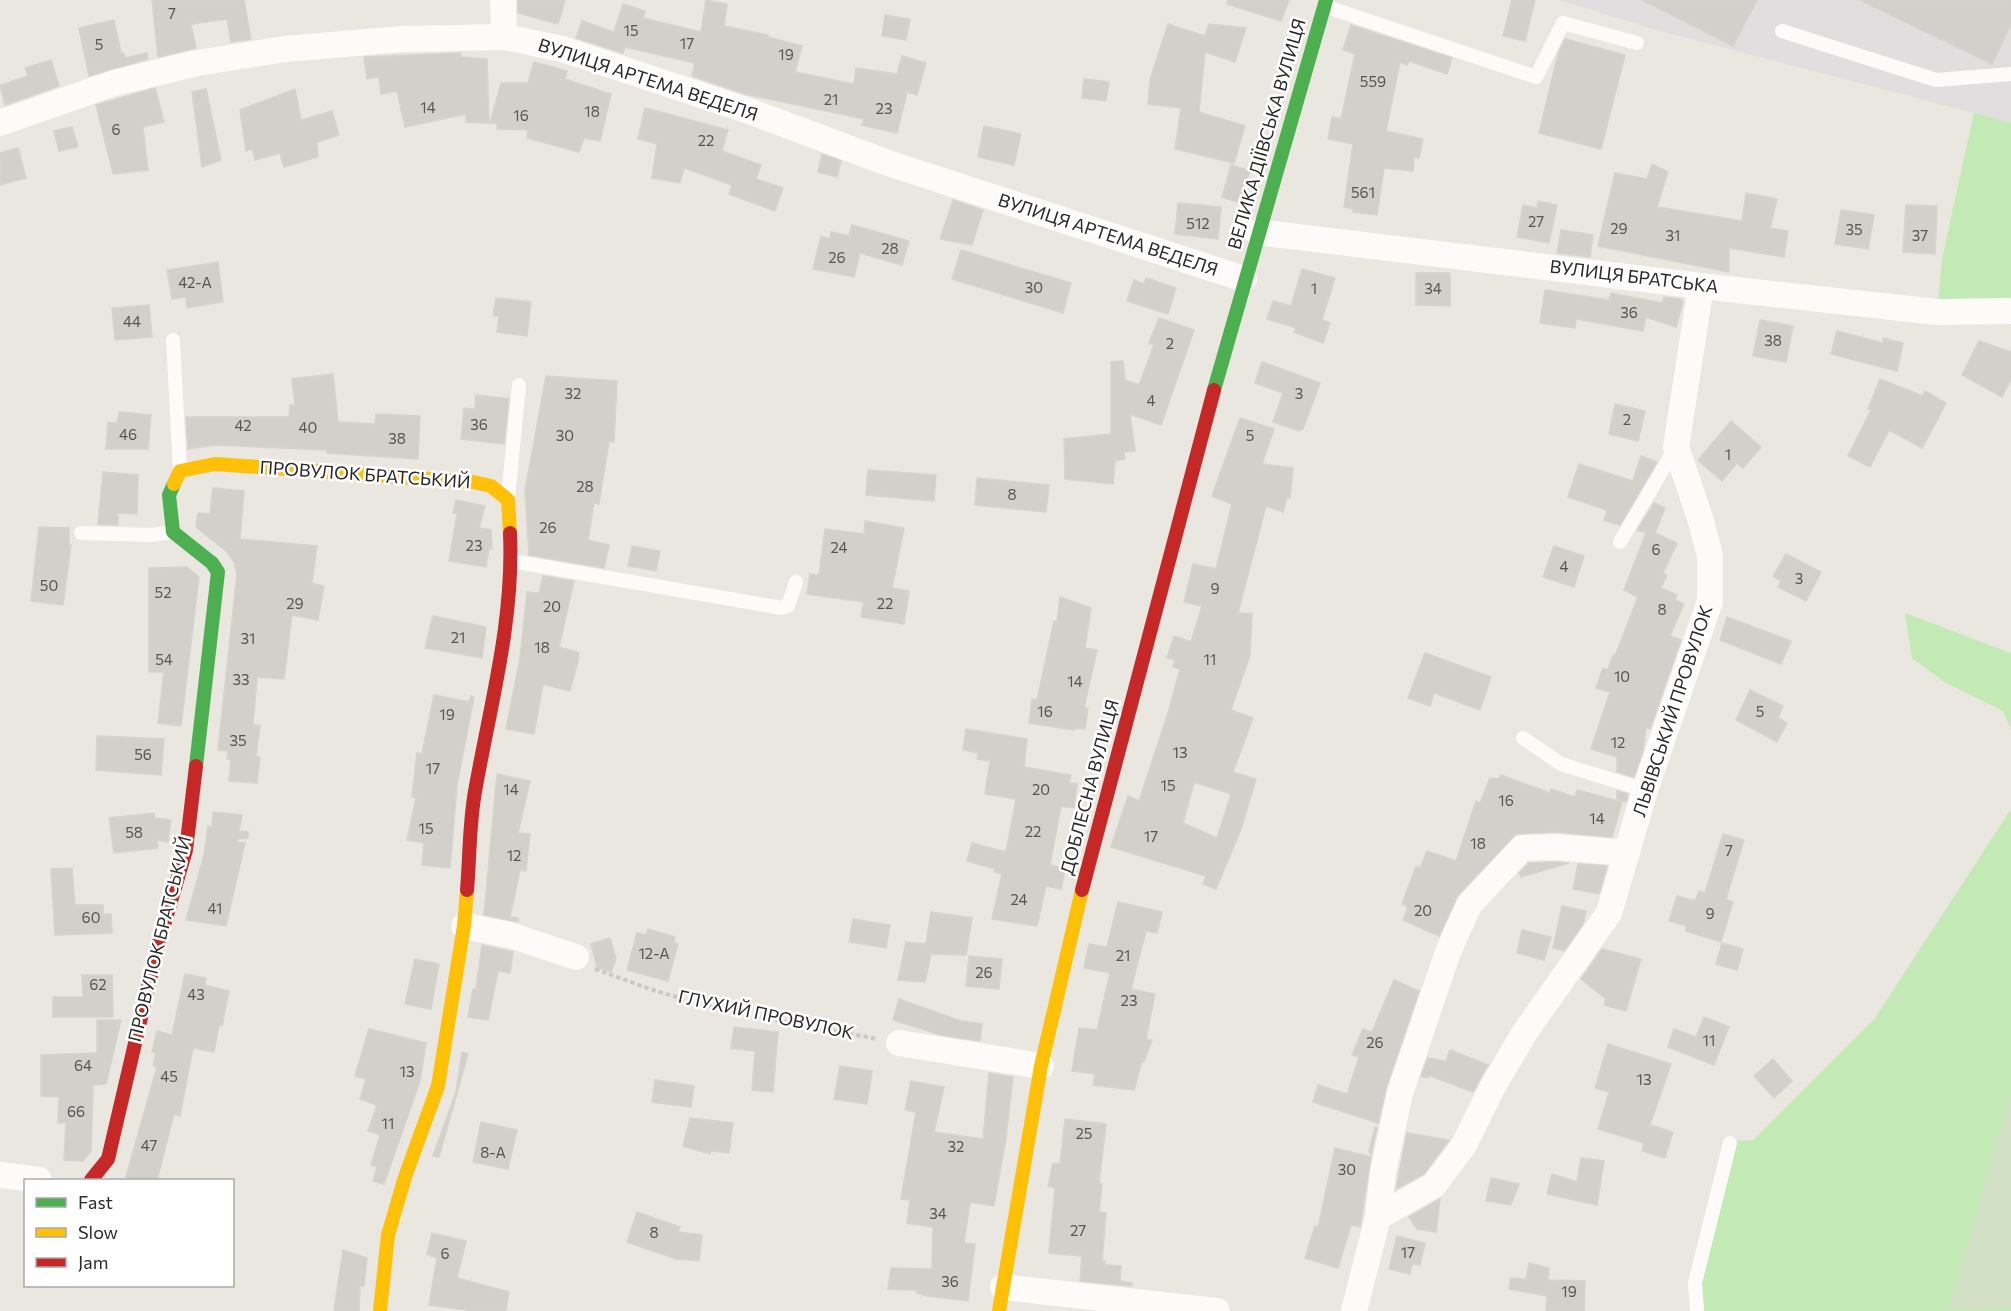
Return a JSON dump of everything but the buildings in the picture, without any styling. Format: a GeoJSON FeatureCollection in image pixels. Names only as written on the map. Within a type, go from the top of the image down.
{"type":"FeatureCollection","features":[{"type":"Feature","properties":{"kind":"street"},"geometry":{"type":"LineString","coordinates":[[503,0],[504,37]]}},
{"type":"Feature","properties":{"kind":"street","name":"ВЕЛИКА ДІЇВСЬКА ВУЛИЦЯ"},"geometry":{"type":"LineString","coordinates":[[1244,279],[1325,3]]}},
{"type":"Feature","properties":{"kind":"street","name":"ВУЛИЦЯ АРТЕМА ВЕДЕЛЯ"},"geometry":{"type":"LineString","coordinates":[[0,123],[114,83],[197,63],[285,49],[402,39],[504,37],[562,49],[749,111],[888,163],[1244,279]]}},
{"type":"Feature","properties":{"kind":"street","name":"ВУЛИЦЯ БРАТСЬКА"},"geometry":{"type":"LineString","coordinates":[[1257,232],[1937,312],[2011,311]]}},
{"type":"Feature","properties":{"kind":"street","name":"ДОБЛЕСНА ВУЛИЦЯ"},"geometry":{"type":"LineString","coordinates":[[1001,1299],[1041,1066],[1091,851],[1244,279]]}},
{"type":"Feature","properties":{"kind":"street","name":"ЛЬВІВСЬКИЙ ПРОВУЛОК"},"geometry":{"type":"LineString","coordinates":[[1378,1216],[1434,1185],[1464,1145],[1493,1086],[1525,1032],[1610,913],[1645,790],[1710,601],[1710,556],[1701,521],[1676,447],[1701,286]]}},
{"type":"Feature","properties":{"kind":"street","name":"ПРОВУЛОК БРАТСЬКИЙ"},"geometry":{"type":"LineString","coordinates":[[180,471],[215,464],[473,482],[491,486],[508,500]]}},
{"type":"Feature","properties":{"kind":"street"},"geometry":{"type":"LineString","coordinates":[[173,532],[169,495],[180,471]]}},
{"type":"Feature","properties":{"kind":"street"},"geometry":{"type":"LineString","coordinates":[[380,1311],[388,1235],[405,1177],[438,1086],[464,926],[475,789],[502,654],[511,561],[508,500]]}},
{"type":"Feature","properties":{"kind":"street","name":"ПРОВУЛОК БРАТСЬКИЙ"},"geometry":{"type":"LineString","coordinates":[[93,1179],[108,1159],[154,960],[186,850],[218,572],[212,563],[173,532]]}},
{"type":"Feature","properties":{"kind":"street"},"geometry":{"type":"LineString","coordinates":[[1354,1311],[1378,1216],[1383,1172],[1400,1093],[1431,994],[1469,905],[1522,848],[1555,847],[1627,853]]}},
{"type":"Feature","properties":{"kind":"street"},"geometry":{"type":"LineString","coordinates":[[464,926],[510,935],[576,957]]}},
{"type":"Feature","properties":{"kind":"street"},"geometry":{"type":"LineString","coordinates":[[899,1043],[1041,1066]]}},
{"type":"Feature","properties":{"kind":"street"},"geometry":{"type":"LineString","coordinates":[[0,1175],[31,1179]]}},
{"type":"Feature","properties":{"kind":"street"},"geometry":{"type":"LineString","coordinates":[[1001,1299],[1217,1311]]}},
{"type":"Feature","properties":{"kind":"lane"},"geometry":{"type":"LineString","coordinates":[[1325,3],[1536,77],[1563,23],[1638,43]]}},
{"type":"Feature","properties":{"kind":"lane"},"geometry":{"type":"LineString","coordinates":[[1782,30],[1936,80],[2011,74]]}},
{"type":"Feature","properties":{"kind":"lane"},"geometry":{"type":"LineString","coordinates":[[173,340],[180,471]]}},
{"type":"Feature","properties":{"kind":"lane"},"geometry":{"type":"LineString","coordinates":[[508,500],[519,385]]}},
{"type":"Feature","properties":{"kind":"lane"},"geometry":{"type":"LineString","coordinates":[[1620,542],[1676,447]]}},
{"type":"Feature","properties":{"kind":"lane"},"geometry":{"type":"LineString","coordinates":[[81,533],[152,535],[173,532]]}},
{"type":"Feature","properties":{"kind":"lane"},"geometry":{"type":"LineString","coordinates":[[511,561],[782,608],[788,606],[796,582]]}},
{"type":"Feature","properties":{"kind":"lane"},"geometry":{"type":"LineString","coordinates":[[1523,738],[1561,764],[1645,790]]}},
{"type":"Feature","properties":{"kind":"lane"},"geometry":{"type":"LineString","coordinates":[[1697,1311],[1695,1283],[1730,1143]]}},
{"type":"Feature","properties":{"kind":"path","name":"ГЛУХИЙ ПРОВУЛОК"},"geometry":{"type":"LineString","coordinates":[[576,957],[594,968],[656,991],[722,1010],[899,1043]]}},
{"type":"Feature","properties":{"kind":"shaded area"},"geometry":{"type":"Polygon","coordinates":[[[1559,0],[2011,0],[2011,126],[1974,113],[1656,30],[1559,0]]]}},
{"type":"Feature","properties":{"kind":"green space"},"geometry":{"type":"Polygon","coordinates":[[[1974,113],[2011,123],[2011,321],[2002,319],[1964,325],[1938,306],[1942,259],[1974,113]]]}},
{"type":"Feature","properties":{"kind":"green space"},"geometry":{"type":"Polygon","coordinates":[[[1905,613],[2011,653],[2011,729],[2003,711],[1946,683],[1912,658],[1905,613]]]}},
{"type":"Feature","properties":{"kind":"green space"},"geometry":{"type":"Polygon","coordinates":[[[2011,809],[2011,1311],[1690,1311],[1691,1281],[1727,1141],[1753,1140],[1875,1018],[2011,809]]]}},
{"type":"Feature","properties":{"kind":"green space"},"geometry":{"type":"Polygon","coordinates":[[[2011,1093],[2011,1308],[1949,1311],[2011,1093]]]}},
{"type":"Feature","properties":{"kind":"traffic: fast"},"geometry":{"type":"LineString","coordinates":[[1214,390],[1326,0]]}},
{"type":"Feature","properties":{"kind":"traffic: fast"},"geometry":{"type":"LineString","coordinates":[[174,484],[169,495],[173,532],[212,563],[218,572],[196,766]]}},
{"type":"Feature","properties":{"kind":"traffic: slow"},"geometry":{"type":"LineString","coordinates":[[174,484],[180,471],[215,464],[473,482],[491,486],[508,500],[510,533]]}},
{"type":"Feature","properties":{"kind":"traffic: slow"},"geometry":{"type":"LineString","coordinates":[[380,1311],[388,1235],[405,1177],[438,1086],[464,926],[467,890]]}},
{"type":"Feature","properties":{"kind":"traffic: slow"},"geometry":{"type":"LineString","coordinates":[[999,1311],[1041,1066],[1082,890]]}},
{"type":"Feature","properties":{"kind":"traffic: jam"},"geometry":{"type":"LineString","coordinates":[[1082,890],[1214,390]]}},
{"type":"Feature","properties":{"kind":"traffic: jam"},"geometry":{"type":"LineString","coordinates":[[467,890],[474,799],[505,629],[510,533]]}},
{"type":"Feature","properties":{"kind":"traffic: jam"},"geometry":{"type":"LineString","coordinates":[[92,1179],[108,1159],[157,949],[186,850],[196,766]]}}]}
